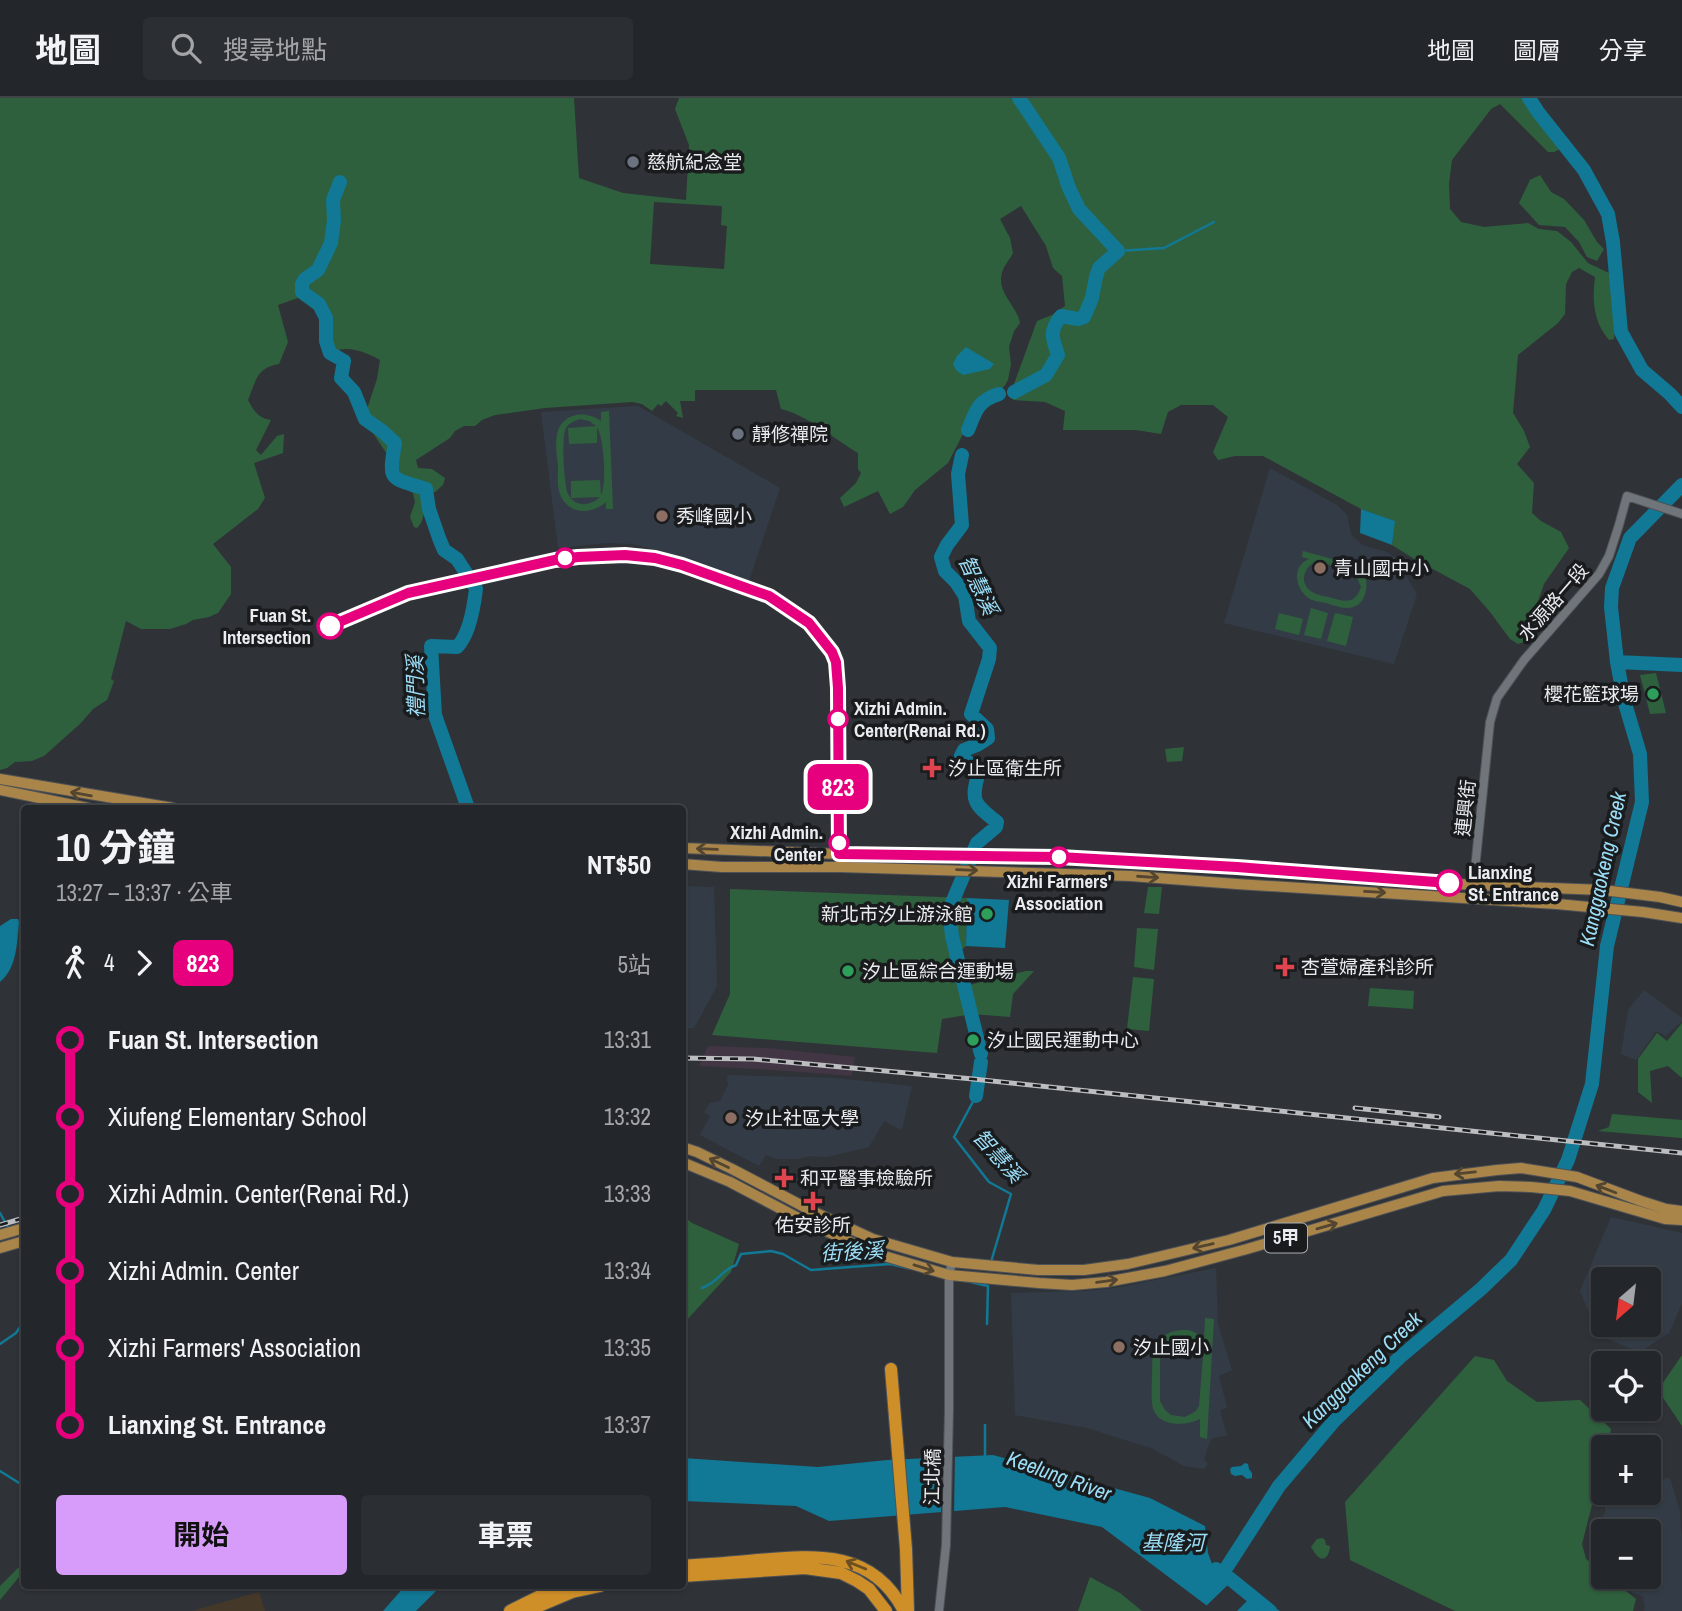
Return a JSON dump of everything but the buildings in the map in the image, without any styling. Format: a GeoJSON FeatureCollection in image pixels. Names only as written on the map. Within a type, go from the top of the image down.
{"type":"FeatureCollection","features":[{"type":"Feature","properties":{"kind":"highway"},"geometry":{"type":"LineString","coordinates":[[891,1369],[906,1549],[906,1611]]}},
{"type":"Feature","properties":{"kind":"highway"},"geometry":{"type":"LineString","coordinates":[[686,1566],[792,1557],[840,1559],[870,1571],[886,1584],[906,1611]]}},
{"type":"Feature","properties":{"kind":"highway"},"geometry":{"type":"LineString","coordinates":[[686,1576],[806,1568],[841,1573],[869,1589],[886,1611]]}},
{"type":"Feature","properties":{"kind":"highway"},"geometry":{"type":"LineString","coordinates":[[510,1611],[558,1589]]}},
{"type":"Feature","properties":{"kind":"highway"},"geometry":{"type":"LineString","coordinates":[[527,1611],[586,1589]]}},
{"type":"Feature","properties":{"kind":"main road"},"geometry":{"type":"LineString","coordinates":[[0,779],[155,805]]}},
{"type":"Feature","properties":{"kind":"main road"},"geometry":{"type":"LineString","coordinates":[[0,790],[73,805]]}},
{"type":"Feature","properties":{"kind":"main road"},"geometry":{"type":"LineString","coordinates":[[686,848],[1059,857],[1474,885],[1603,890],[1682,902]]}},
{"type":"Feature","properties":{"kind":"main road"},"geometry":{"type":"LineString","coordinates":[[686,864],[1131,876],[1605,908],[1682,918]]}},
{"type":"Feature","properties":{"kind":"main road"},"geometry":{"type":"LineString","coordinates":[[1657,914],[1660,897]]}},
{"type":"Feature","properties":{"kind":"main road","name":"5甲"},"geometry":{"type":"LineString","coordinates":[[686,1148],[873,1239],[952,1262],[1018,1269],[1098,1269],[1138,1262],[1240,1236],[1433,1178],[1497,1170],[1521,1168],[1577,1177],[1641,1202],[1682,1211]]}},
{"type":"Feature","properties":{"kind":"main road","name":"5甲"},"geometry":{"type":"LineString","coordinates":[[686,1163],[874,1253],[949,1278],[962,1276],[1072,1285],[1165,1271],[1436,1192],[1499,1186],[1570,1191],[1665,1219],[1682,1220]]}},
{"type":"Feature","properties":{"kind":"main road"},"geometry":{"type":"LineString","coordinates":[[750,1192],[755,1181]]}},
{"type":"Feature","properties":{"kind":"main road"},"geometry":{"type":"LineString","coordinates":[[4,1233],[21,1229]]}},
{"type":"Feature","properties":{"kind":"main road"},"geometry":{"type":"LineString","coordinates":[[1240,1236],[1247,1249]]}},
{"type":"Feature","properties":{"kind":"main road"},"geometry":{"type":"LineString","coordinates":[[0,1248],[19,1243]]}},
{"type":"Feature","properties":{"kind":"street","name":"水源路一段"},"geometry":{"type":"LineString","coordinates":[[1490,722],[1497,698],[1524,660],[1599,574],[1609,556],[1627,496],[1682,514]]}},
{"type":"Feature","properties":{"kind":"street","name":"連興街"},"geometry":{"type":"LineString","coordinates":[[1472,898],[1490,722]]}},
{"type":"Feature","properties":{"kind":"street","name":"江北橋"},"geometry":{"type":"LineString","coordinates":[[939,1611],[947,1538],[949,1278],[952,1262]]}},
{"type":"Feature","properties":{"kind":"shaded area","name":"秀峰國小"},"geometry":{"type":"Polygon","coordinates":[[[638,406],[780,488],[749,581],[691,559],[633,544],[607,543],[558,548],[541,412],[638,406]]]}},
{"type":"Feature","properties":{"kind":"shaded area","name":"青山國中小"},"geometry":{"type":"Polygon","coordinates":[[[1270,468],[1337,505],[1347,515],[1351,534],[1362,545],[1387,552],[1395,558],[1417,594],[1394,664],[1224,623],[1270,468]]]}},
{"type":"Feature","properties":{"kind":"shaded area"},"geometry":{"type":"Polygon","coordinates":[[[686,886],[714,887],[717,986],[694,1028],[686,1028],[686,886]]]}},
{"type":"Feature","properties":{"kind":"shaded area"},"geometry":{"type":"Polygon","coordinates":[[[1644,990],[1682,1018],[1682,1021],[1666,1036],[1656,1031],[1636,1060],[1621,1054],[1628,1010],[1644,990]]]}},
{"type":"Feature","properties":{"kind":"shaded area"},"geometry":{"type":"Polygon","coordinates":[[[708,1046],[767,1048],[855,1057],[852,1076],[699,1066],[708,1046]]]}},
{"type":"Feature","properties":{"kind":"shaded area"},"geometry":{"type":"Polygon","coordinates":[[[727,1075],[835,1078],[912,1086],[902,1130],[884,1121],[869,1147],[827,1157],[776,1159],[766,1155],[759,1166],[700,1135],[710,1116],[704,1112],[710,1103],[720,1101],[728,1085],[727,1075]]]}},
{"type":"Feature","properties":{"kind":"shaded area"},"geometry":{"type":"Polygon","coordinates":[[[1611,1217],[1682,1233],[1682,1303],[1669,1333],[1642,1351],[1602,1337],[1661,1337],[1661,1267],[1591,1267],[1591,1317],[1580,1291],[1611,1217]]]}},
{"type":"Feature","properties":{"kind":"shaded area","name":"汐止國小"},"geometry":{"type":"Polygon","coordinates":[[[1216,1268],[1218,1324],[1232,1370],[1219,1376],[1227,1407],[1220,1411],[1227,1435],[1211,1439],[1204,1459],[1208,1464],[1204,1469],[1184,1466],[1151,1448],[1087,1428],[1015,1415],[1011,1293],[1089,1291],[1216,1268]]]}},
{"type":"Feature","properties":{"kind":"shaded area"},"geometry":{"type":"Polygon","coordinates":[[[1670,1478],[1680,1511],[1682,1611],[1644,1611],[1643,1596],[1628,1589],[1661,1589],[1661,1519],[1602,1519],[1605,1505],[1661,1505],[1661,1479],[1670,1478]]]}},
{"type":"Feature","properties":{"kind":"shaded area"},"geometry":{"type":"Polygon","coordinates":[[[259,1592],[265,1611],[192,1611],[259,1592]]]}},
{"type":"Feature","properties":{"kind":"green space"},"geometry":{"type":"Polygon","coordinates":[[[0,98],[574,98],[579,178],[623,193],[686,200],[689,145],[675,109],[679,98],[1523,98],[1560,149],[1548,152],[1500,104],[1491,109],[1452,160],[1450,209],[1461,222],[1484,227],[1528,223],[1539,229],[1557,231],[1571,242],[1588,263],[1609,273],[1615,322],[1614,339],[1609,340],[1597,318],[1594,302],[1595,277],[1579,268],[1572,272],[1566,284],[1565,314],[1558,323],[1518,355],[1513,413],[1530,447],[1517,464],[1534,483],[1532,513],[1561,532],[1569,548],[1544,584],[1524,642],[1518,644],[1510,639],[1470,589],[1392,545],[1394,521],[1361,509],[1263,456],[1235,456],[1218,460],[1213,452],[1228,417],[1213,405],[1181,405],[1168,412],[1161,434],[1136,430],[1063,430],[1065,411],[1045,402],[1013,400],[1014,384],[1037,321],[1065,306],[1062,276],[1053,268],[1046,246],[1021,206],[1000,219],[1010,238],[1013,253],[1003,271],[1002,286],[1020,323],[1014,331],[1009,347],[1011,364],[1008,380],[991,402],[977,412],[948,463],[915,490],[903,507],[890,514],[878,491],[844,507],[840,498],[856,483],[861,473],[858,469],[858,453],[810,422],[781,409],[776,390],[695,390],[695,401],[680,401],[683,418],[676,416],[678,413],[666,401],[661,406],[658,404],[652,411],[642,404],[632,402],[545,408],[495,415],[475,426],[464,426],[416,460],[418,468],[432,469],[445,478],[443,485],[428,496],[422,520],[417,528],[414,527],[410,517],[415,502],[413,493],[392,482],[388,473],[387,454],[373,433],[367,409],[380,360],[353,349],[326,351],[321,315],[298,298],[278,305],[288,342],[279,364],[271,366],[258,376],[248,400],[257,413],[271,420],[256,450],[261,455],[277,436],[284,434],[283,453],[254,463],[265,498],[258,509],[213,544],[231,567],[231,594],[218,613],[170,629],[141,629],[126,621],[111,679],[114,681],[107,700],[93,709],[44,756],[32,761],[15,762],[0,770],[0,98]],[[654,202],[650,264],[724,269],[727,226],[721,225],[722,206],[654,202]]]}},
{"type":"Feature","properties":{"kind":"green space"},"geometry":{"type":"Polygon","coordinates":[[[1540,175],[1551,192],[1564,199],[1584,220],[1604,249],[1597,261],[1587,257],[1579,242],[1565,227],[1539,225],[1519,203],[1530,180],[1540,175]]]}},
{"type":"Feature","properties":{"kind":"green space"},"geometry":{"type":"Polygon","coordinates":[[[609,411],[613,509],[606,509],[606,502],[594,509],[580,511],[568,506],[559,491],[557,434],[569,417],[582,414],[601,421],[601,412],[609,411]],[[580,419],[570,423],[564,433],[564,472],[568,494],[571,499],[575,502],[583,504],[600,497],[571,498],[571,481],[600,480],[601,495],[603,450],[597,427],[597,443],[569,444],[568,428],[596,426],[580,419]]]}},
{"type":"Feature","properties":{"kind":"green space"},"geometry":{"type":"Polygon","coordinates":[[[1303,551],[1376,571],[1375,576],[1365,575],[1364,596],[1358,605],[1342,608],[1310,599],[1301,590],[1297,572],[1303,562],[1309,559],[1302,557],[1303,551]],[[1317,561],[1306,571],[1304,580],[1314,593],[1348,601],[1355,597],[1361,587],[1355,573],[1317,561]]]}},
{"type":"Feature","properties":{"kind":"green space"},"geometry":{"type":"Polygon","coordinates":[[[1311,608],[1328,613],[1321,639],[1304,635],[1311,608]]]}},
{"type":"Feature","properties":{"kind":"green space"},"geometry":{"type":"Polygon","coordinates":[[[1279,613],[1303,619],[1299,635],[1275,629],[1279,613]]]}},
{"type":"Feature","properties":{"kind":"green space"},"geometry":{"type":"Polygon","coordinates":[[[1335,613],[1353,617],[1346,646],[1327,641],[1335,613]]]}},
{"type":"Feature","properties":{"kind":"green space","name":"櫻花籃球場"},"geometry":{"type":"Polygon","coordinates":[[[1656,673],[1666,713],[1650,714],[1640,675],[1656,673]]]}},
{"type":"Feature","properties":{"kind":"green space"},"geometry":{"type":"Polygon","coordinates":[[[1184,747],[1182,761],[1167,762],[1165,749],[1184,747]]]}},
{"type":"Feature","properties":{"kind":"green space"},"geometry":{"type":"Polygon","coordinates":[[[1148,887],[1162,887],[1159,914],[1144,913],[1148,887]]]}},
{"type":"Feature","properties":{"kind":"green space","name":"汐止區綜合運動場"},"geometry":{"type":"Polygon","coordinates":[[[730,889],[967,898],[966,946],[960,951],[969,985],[1034,971],[1013,994],[1010,1017],[972,1014],[942,1019],[937,1053],[712,1035],[730,994],[730,889]]]}},
{"type":"Feature","properties":{"kind":"green space"},"geometry":{"type":"Polygon","coordinates":[[[1137,928],[1158,929],[1154,970],[1134,967],[1137,928]]]}},
{"type":"Feature","properties":{"kind":"green space"},"geometry":{"type":"Polygon","coordinates":[[[1133,977],[1154,979],[1149,1031],[1127,1029],[1133,977]]]}},
{"type":"Feature","properties":{"kind":"green space"},"geometry":{"type":"Polygon","coordinates":[[[1370,988],[1414,991],[1413,1009],[1368,1006],[1370,988]]]}},
{"type":"Feature","properties":{"kind":"green space"},"geometry":{"type":"Polygon","coordinates":[[[1682,1023],[1682,1078],[1668,1066],[1650,1071],[1652,1103],[1638,1092],[1638,1059],[1657,1033],[1667,1041],[1682,1023]]]}},
{"type":"Feature","properties":{"kind":"green space"},"geometry":{"type":"Polygon","coordinates":[[[1612,1114],[1682,1120],[1682,1138],[1598,1131],[1609,1127],[1612,1114]]]}},
{"type":"Feature","properties":{"kind":"green space"},"geometry":{"type":"Polygon","coordinates":[[[686,1218],[739,1244],[731,1272],[686,1321],[686,1218]]]}},
{"type":"Feature","properties":{"kind":"green space"},"geometry":{"type":"Polygon","coordinates":[[[1205,1318],[1214,1319],[1207,1439],[1200,1437],[1200,1419],[1178,1424],[1164,1421],[1154,1411],[1152,1403],[1153,1355],[1159,1340],[1173,1332],[1184,1330],[1204,1338],[1205,1318]],[[1179,1339],[1166,1343],[1160,1355],[1160,1401],[1171,1415],[1185,1417],[1199,1406],[1203,1356],[1198,1345],[1179,1339]]]}},
{"type":"Feature","properties":{"kind":"green space"},"geometry":{"type":"Polygon","coordinates":[[[1682,1355],[1682,1426],[1661,1394],[1661,1386],[1682,1355]]]}},
{"type":"Feature","properties":{"kind":"green space"},"geometry":{"type":"Polygon","coordinates":[[[1475,1356],[1494,1360],[1507,1381],[1537,1402],[1580,1400],[1591,1410],[1591,1421],[1602,1421],[1611,1429],[1610,1435],[1591,1435],[1592,1505],[1582,1544],[1586,1559],[1591,1563],[1591,1589],[1623,1589],[1636,1599],[1633,1611],[1455,1611],[1350,1560],[1345,1502],[1475,1356]]]}},
{"type":"Feature","properties":{"kind":"green space"},"geometry":{"type":"Polygon","coordinates":[[[1322,1538],[1326,1545],[1330,1546],[1328,1555],[1322,1559],[1311,1547],[1317,1539],[1322,1538]]]}},
{"type":"Feature","properties":{"kind":"green space"},"geometry":{"type":"Polygon","coordinates":[[[21,1565],[21,1575],[0,1600],[0,1586],[21,1565]]]}},
{"type":"Feature","properties":{"kind":"green space"},"geometry":{"type":"Polygon","coordinates":[[[1090,1577],[1120,1593],[1142,1611],[1078,1611],[1090,1577]]]}},
{"type":"Feature","properties":{"kind":"water"},"geometry":{"type":"Polygon","coordinates":[[[966,347],[994,364],[990,369],[963,375],[953,364],[966,347]]]}},
{"type":"Feature","properties":{"kind":"water"},"geometry":{"type":"Polygon","coordinates":[[[1361,509],[1395,521],[1392,545],[1360,533],[1361,509]]]}},
{"type":"Feature","properties":{"kind":"water","name":"新北市汐止游泳館"},"geometry":{"type":"Polygon","coordinates":[[[967,898],[1009,900],[1005,948],[966,946],[967,898]]]}},
{"type":"Feature","properties":{"kind":"water"},"geometry":{"type":"Polygon","coordinates":[[[11,919],[18,919],[19,922],[17,947],[10,970],[0,982],[0,926],[11,919]]]}},
{"type":"Feature","properties":{"kind":"water","name":"基隆河"},"geometry":{"type":"Polygon","coordinates":[[[993,1455],[1150,1498],[1205,1526],[1208,1553],[1215,1572],[1280,1611],[1214,1611],[1102,1527],[1005,1507],[829,1521],[796,1506],[686,1501],[686,1458],[818,1467],[887,1460],[993,1455]]]}},
{"type":"Feature","properties":{"kind":"water"},"geometry":{"type":"Polygon","coordinates":[[[1248,1464],[1252,1478],[1231,1474],[1232,1467],[1248,1464]]]}},
{"type":"Feature","properties":{"kind":"water"},"geometry":{"type":"Polygon","coordinates":[[[402,1589],[438,1589],[416,1611],[383,1611],[402,1589]]]}},
{"type":"Feature","properties":{"kind":"pier"},"geometry":{"type":"Polygon","coordinates":[[[955,1453],[954,1514],[941,1515],[942,1454],[955,1453]]]}},
{"type":"Feature","properties":{"kind":"pier"},"geometry":{"type":"Polygon","coordinates":[[[1234,1579],[1256,1592],[1237,1611],[1209,1611],[1204,1608],[1234,1579]]]}},
{"type":"Feature","properties":{"kind":"waterway","name":"智慧溪"},"geometry":{"type":"LineString","coordinates":[[1014,392],[1046,375],[1058,355],[1053,335],[1057,321],[1061,316],[1078,319],[1084,317],[1099,268],[1118,251],[1079,209],[1059,158],[1019,98]]}},
{"type":"Feature","properties":{"kind":"waterway","name":"Kanggaokeng Creek"},"geometry":{"type":"LineString","coordinates":[[1529,98],[1584,170],[1608,214],[1621,332],[1642,370],[1682,407]]}},
{"type":"Feature","properties":{"kind":"waterway","name":"禮門溪"},"geometry":{"type":"LineString","coordinates":[[340,182],[333,200],[331,243],[318,270],[302,284],[302,292],[319,304],[326,318],[326,341],[330,353],[344,361],[341,378],[354,392],[365,419],[395,443],[392,465],[394,476],[426,489],[429,509],[444,550],[457,559],[466,573]]}},
{"type":"Feature","properties":{"kind":"waterway"},"geometry":{"type":"LineString","coordinates":[[1118,251],[1164,248],[1214,222]]}},
{"type":"Feature","properties":{"kind":"waterway","name":"智慧溪"},"geometry":{"type":"LineString","coordinates":[[968,430],[982,403],[999,394]]}},
{"type":"Feature","properties":{"kind":"waterway","name":"智慧溪"},"geometry":{"type":"LineString","coordinates":[[962,455],[958,474],[962,525],[941,557],[945,571],[965,596],[969,621],[990,648],[971,714],[987,729],[988,738],[964,750],[961,756],[979,772],[975,790],[976,801],[983,811],[997,822],[996,827],[977,843],[949,910],[952,936],[981,1054]]}},
{"type":"Feature","properties":{"kind":"waterway","name":"Kanggaokeng Creek"},"geometry":{"type":"LineString","coordinates":[[1223,1573],[1279,1486],[1334,1421],[1400,1357],[1511,1260],[1544,1210],[1568,1160],[1592,1084],[1607,946],[1642,802],[1640,754],[1624,700],[1617,662],[1611,607],[1612,588],[1630,538],[1682,485]]}},
{"type":"Feature","properties":{"kind":"waterway","name":"禮門溪"},"geometry":{"type":"LineString","coordinates":[[467,805],[435,715],[431,646],[457,647],[461,642],[472,612],[476,589],[474,585]]}},
{"type":"Feature","properties":{"kind":"waterway"},"geometry":{"type":"LineString","coordinates":[[1617,662],[1682,665]]}},
{"type":"Feature","properties":{"kind":"waterway","name":"智慧溪"},"geometry":{"type":"LineString","coordinates":[[976,1096],[981,1062]]}},
{"type":"Feature","properties":{"kind":"waterway","name":"智慧溪"},"geometry":{"type":"LineString","coordinates":[[976,1096],[954,1137],[989,1182],[1011,1194],[991,1262]]}},
{"type":"Feature","properties":{"kind":"waterway"},"geometry":{"type":"LineString","coordinates":[[0,1213],[9,1229]]}},
{"type":"Feature","properties":{"kind":"waterway","name":"街後溪"},"geometry":{"type":"LineString","coordinates":[[702,1288],[736,1265],[741,1254],[771,1251],[783,1254],[811,1270],[890,1264],[912,1269]]}},
{"type":"Feature","properties":{"kind":"waterway","name":"街後溪"},"geometry":{"type":"LineString","coordinates":[[966,1281],[988,1286]]}},
{"type":"Feature","properties":{"kind":"waterway","name":"智慧溪"},"geometry":{"type":"LineString","coordinates":[[987,1324],[988,1286]]}},
{"type":"Feature","properties":{"kind":"waterway"},"geometry":{"type":"LineString","coordinates":[[0,1344],[16,1333],[21,1326]]}},
{"type":"Feature","properties":{"kind":"waterway","name":"智慧溪"},"geometry":{"type":"LineString","coordinates":[[985,1425],[985,1456]]}},
{"type":"Feature","properties":{"kind":"waterway"},"geometry":{"type":"LineString","coordinates":[[0,1471],[21,1484]]}},
{"type":"Feature","properties":{"kind":"waterway","name":"Keelung River"},"geometry":{"type":"LineString","coordinates":[[1216,1569],[1270,1611]]}},
{"type":"Feature","properties":{"kind":"railway"},"geometry":{"type":"LineString","coordinates":[[686,1058],[753,1059],[973,1079],[1682,1153]]}},
{"type":"Feature","properties":{"kind":"railway"},"geometry":{"type":"LineString","coordinates":[[1355,1108],[1439,1117]]}},
{"type":"Feature","properties":{"kind":"railway"},"geometry":{"type":"LineString","coordinates":[[0,1225],[21,1219]]}},
{"type":"Feature","properties":{"kind":"bus line","name":"823"},"geometry":{"type":"LineString","coordinates":[[330,626],[408,593],[555,560],[625,555],[655,558],[769,596],[809,623],[832,652],[836,662],[838,688],[839,854],[1059,857],[1449,883]]}},
{"type":"Feature","properties":{"kind":"place","name":"慈航紀念堂"},"geometry":{"type":"Point","coordinates":[633,162]}},
{"type":"Feature","properties":{"kind":"place","name":"靜修禪院"},"geometry":{"type":"Point","coordinates":[738,434]}},
{"type":"Feature","properties":{"kind":"place","name":"秀峰國小"},"geometry":{"type":"Point","coordinates":[662,516]}},
{"type":"Feature","properties":{"kind":"place","name":"青山國中小"},"geometry":{"type":"Point","coordinates":[1320,568]}},
{"type":"Feature","properties":{"kind":"place","name":"Fuan St. Intersection"},"geometry":{"type":"Point","coordinates":[330,626]}},
{"type":"Feature","properties":{"kind":"place","name":"櫻花籃球場"},"geometry":{"type":"Point","coordinates":[1653,694]}},
{"type":"Feature","properties":{"kind":"place","name":"Xizhi Admin. Center(Renai Rd.)"},"geometry":{"type":"Point","coordinates":[838,719]}},
{"type":"Feature","properties":{"kind":"place","name":"汐止區衛生所"},"geometry":{"type":"Point","coordinates":[932,768]}},
{"type":"Feature","properties":{"kind":"place","name":"Xizhi Admin. Center"},"geometry":{"type":"Point","coordinates":[839,843]}},
{"type":"Feature","properties":{"kind":"place","name":"Xizhi Farmers' Association"},"geometry":{"type":"Point","coordinates":[1059,857]}},
{"type":"Feature","properties":{"kind":"place","name":"Lianxing St. Entrance"},"geometry":{"type":"Point","coordinates":[1449,883]}},
{"type":"Feature","properties":{"kind":"place","name":"新北市汐止游泳館"},"geometry":{"type":"Point","coordinates":[987,914]}},
{"type":"Feature","properties":{"kind":"place","name":"杏萱婦產科診所"},"geometry":{"type":"Point","coordinates":[1285,967]}},
{"type":"Feature","properties":{"kind":"place","name":"汐止區綜合運動場"},"geometry":{"type":"Point","coordinates":[848,971]}},
{"type":"Feature","properties":{"kind":"place","name":"汐止國民運動中心"},"geometry":{"type":"Point","coordinates":[973,1040]}},
{"type":"Feature","properties":{"kind":"place","name":"汐止社區大學"},"geometry":{"type":"Point","coordinates":[731,1118]}},
{"type":"Feature","properties":{"kind":"place","name":"和平醫事檢驗所"},"geometry":{"type":"Point","coordinates":[784,1178]}},
{"type":"Feature","properties":{"kind":"place","name":"佑安診所"},"geometry":{"type":"Point","coordinates":[813,1201]}},
{"type":"Feature","properties":{"kind":"place","name":"汐止國小"},"geometry":{"type":"Point","coordinates":[1119,1347]}}]}
